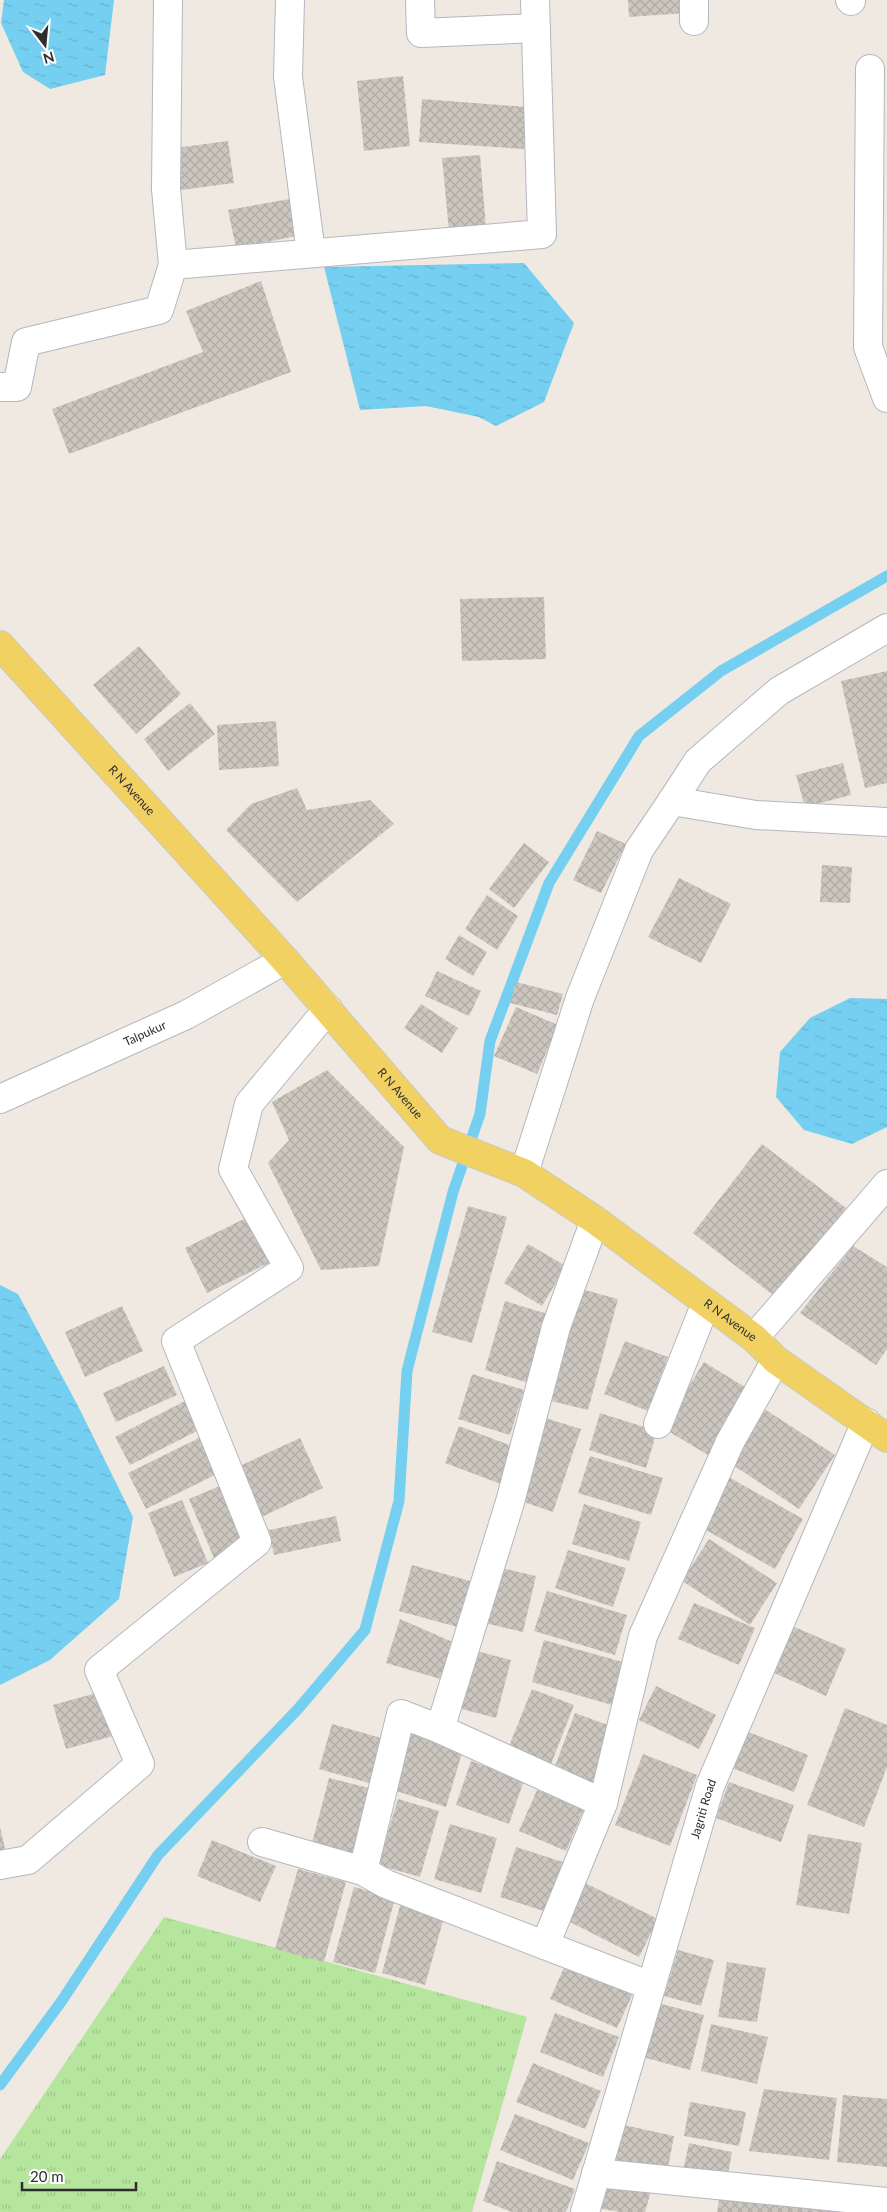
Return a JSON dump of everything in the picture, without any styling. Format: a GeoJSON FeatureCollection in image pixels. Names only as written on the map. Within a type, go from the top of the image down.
{"type":"FeatureCollection","features":[{"type":"Feature","properties":{"kind":"main road","name":"R N Avenue"},"geometry":{"type":"LineString","coordinates":[[0,646],[285,960],[440,1140],[524,1173],[595,1220],[754,1338],[776,1360],[878,1427]]}},
{"type":"Feature","properties":{"kind":"street"},"geometry":{"type":"LineString","coordinates":[[0,387],[17,387],[26,342],[160,310],[173,265],[166,190],[168,0]]}},
{"type":"Feature","properties":{"kind":"street"},"geometry":{"type":"LineString","coordinates":[[290,0],[288,78],[311,253]]}},
{"type":"Feature","properties":{"kind":"street"},"geometry":{"type":"LineString","coordinates":[[420,0],[421,33],[536,28]]}},
{"type":"Feature","properties":{"kind":"street"},"geometry":{"type":"LineString","coordinates":[[173,265],[542,234],[535,0]]}},
{"type":"Feature","properties":{"kind":"street"},"geometry":{"type":"LineString","coordinates":[[870,69],[868,347],[887,398]]}},
{"type":"Feature","properties":{"kind":"street"},"geometry":{"type":"LineString","coordinates":[[524,1173],[580,998],[639,850],[698,762],[780,691],[887,628]]}},
{"type":"Feature","properties":{"kind":"street"},"geometry":{"type":"LineString","coordinates":[[672,801],[756,815],[887,822]]}},
{"type":"Feature","properties":{"kind":"street","name":"Talpukur"},"geometry":{"type":"LineString","coordinates":[[0,1099],[186,1014],[285,960]]}},
{"type":"Feature","properties":{"kind":"street"},"geometry":{"type":"LineString","coordinates":[[0,1865],[28,1860],[140,1764],[98,1670],[257,1542],[176,1341],[289,1268],[234,1169],[249,1104],[328,1009]]}},
{"type":"Feature","properties":{"kind":"street"},"geometry":{"type":"LineString","coordinates":[[754,1338],[887,1184]]}},
{"type":"Feature","properties":{"kind":"street"},"geometry":{"type":"LineString","coordinates":[[440,1729],[510,1502],[556,1327],[595,1220]]}},
{"type":"Feature","properties":{"kind":"street"},"geometry":{"type":"LineString","coordinates":[[658,1424],[706,1303]]}},
{"type":"Feature","properties":{"kind":"street"},"geometry":{"type":"LineString","coordinates":[[545,1945],[603,1802],[643,1636],[730,1442],[776,1360]]}},
{"type":"Feature","properties":{"kind":"street","name":"Jagriti Road"},"geometry":{"type":"LineString","coordinates":[[585,2212],[710,1786],[878,1427]]}},
{"type":"Feature","properties":{"kind":"street"},"geometry":{"type":"LineString","coordinates":[[363,1871],[401,1714],[440,1729],[603,1802]]}},
{"type":"Feature","properties":{"kind":"street"},"geometry":{"type":"LineString","coordinates":[[262,1842],[363,1871],[386,1884],[651,1986]]}},
{"type":"Feature","properties":{"kind":"street"},"geometry":{"type":"LineString","coordinates":[[596,2173],[887,2202]]}},
{"type":"Feature","properties":{"kind":"green space"},"geometry":{"type":"Polygon","coordinates":[[[164,1917],[527,2017],[472,2212],[0,2212],[0,2159],[164,1917]]]}},
{"type":"Feature","properties":{"kind":"water"},"geometry":{"type":"Polygon","coordinates":[[[4,0],[114,0],[105,75],[50,89],[23,72],[1,23],[4,0]]]}},
{"type":"Feature","properties":{"kind":"water"},"geometry":{"type":"Polygon","coordinates":[[[524,263],[574,323],[544,402],[496,426],[479,417],[426,406],[360,410],[324,267],[524,263]]]}},
{"type":"Feature","properties":{"kind":"water"},"geometry":{"type":"Polygon","coordinates":[[[850,998],[887,999],[887,1127],[852,1144],[804,1130],[776,1097],[780,1052],[810,1018],[850,998]]]}},
{"type":"Feature","properties":{"kind":"water"},"geometry":{"type":"Polygon","coordinates":[[[0,1285],[18,1294],[78,1406],[133,1517],[119,1599],[50,1660],[0,1685],[0,1285]]]}},
{"type":"Feature","properties":{"kind":"building"},"geometry":{"type":"Polygon","coordinates":[[[628,0],[685,0],[686,13],[629,17],[628,0]]]}},
{"type":"Feature","properties":{"kind":"building"},"geometry":{"type":"Polygon","coordinates":[[[403,76],[410,146],[364,151],[357,81],[403,76]]]}},
{"type":"Feature","properties":{"kind":"building"},"geometry":{"type":"Polygon","coordinates":[[[422,99],[527,107],[524,149],[419,142],[422,99]]]}},
{"type":"Feature","properties":{"kind":"building"},"geometry":{"type":"Polygon","coordinates":[[[228,141],[234,183],[181,190],[175,148],[228,141]]]}},
{"type":"Feature","properties":{"kind":"building"},"geometry":{"type":"Polygon","coordinates":[[[480,155],[486,228],[449,231],[442,158],[480,155]]]}},
{"type":"Feature","properties":{"kind":"building"},"geometry":{"type":"Polygon","coordinates":[[[295,198],[302,235],[236,248],[228,210],[295,198]]]}},
{"type":"Feature","properties":{"kind":"building"},"geometry":{"type":"Polygon","coordinates":[[[261,281],[291,372],[69,454],[52,409],[203,352],[186,311],[261,281]]]}},
{"type":"Feature","properties":{"kind":"building"},"geometry":{"type":"Polygon","coordinates":[[[544,597],[546,659],[462,661],[460,599],[544,597]]]}},
{"type":"Feature","properties":{"kind":"building"},"geometry":{"type":"Polygon","coordinates":[[[139,646],[181,694],[136,734],[93,685],[139,646]]]}},
{"type":"Feature","properties":{"kind":"building"},"geometry":{"type":"Polygon","coordinates":[[[887,671],[887,783],[865,788],[841,681],[887,671]]]}},
{"type":"Feature","properties":{"kind":"building"},"geometry":{"type":"Polygon","coordinates":[[[190,703],[215,734],[168,771],[144,739],[190,703]]]}},
{"type":"Feature","properties":{"kind":"building"},"geometry":{"type":"Polygon","coordinates":[[[276,721],[279,766],[219,770],[217,725],[276,721]]]}},
{"type":"Feature","properties":{"kind":"building"},"geometry":{"type":"Polygon","coordinates":[[[843,763],[851,795],[805,807],[796,775],[843,763]]]}},
{"type":"Feature","properties":{"kind":"building"},"geometry":{"type":"Polygon","coordinates":[[[297,788],[307,810],[370,800],[394,824],[297,902],[226,830],[251,804],[297,788]]]}},
{"type":"Feature","properties":{"kind":"building"},"geometry":{"type":"Polygon","coordinates":[[[597,831],[626,844],[601,893],[573,880],[597,831]]]}},
{"type":"Feature","properties":{"kind":"building"},"geometry":{"type":"Polygon","coordinates":[[[524,843],[549,862],[514,908],[489,889],[524,843]]]}},
{"type":"Feature","properties":{"kind":"building"},"geometry":{"type":"Polygon","coordinates":[[[822,865],[852,867],[850,903],[820,902],[822,865]]]}},
{"type":"Feature","properties":{"kind":"building"},"geometry":{"type":"Polygon","coordinates":[[[679,878],[731,904],[701,963],[648,937],[679,878]]]}},
{"type":"Feature","properties":{"kind":"building"},"geometry":{"type":"Polygon","coordinates":[[[487,895],[518,916],[497,950],[465,929],[487,895]]]}},
{"type":"Feature","properties":{"kind":"building"},"geometry":{"type":"Polygon","coordinates":[[[459,935],[487,952],[473,976],[445,959],[459,935]]]}},
{"type":"Feature","properties":{"kind":"building"},"geometry":{"type":"Polygon","coordinates":[[[437,971],[481,991],[469,1016],[425,996],[437,971]]]}},
{"type":"Feature","properties":{"kind":"building"},"geometry":{"type":"Polygon","coordinates":[[[516,982],[563,994],[557,1015],[510,1003],[516,982]]]}},
{"type":"Feature","properties":{"kind":"building"},"geometry":{"type":"Polygon","coordinates":[[[421,1004],[458,1028],[442,1053],[404,1028],[421,1004]]]}},
{"type":"Feature","properties":{"kind":"building"},"geometry":{"type":"Polygon","coordinates":[[[516,1007],[558,1025],[537,1074],[494,1056],[516,1007]]]}},
{"type":"Feature","properties":{"kind":"building"},"geometry":{"type":"Polygon","coordinates":[[[327,1070],[404,1147],[379,1266],[321,1270],[268,1163],[289,1140],[272,1102],[327,1070]]]}},
{"type":"Feature","properties":{"kind":"building"},"geometry":{"type":"Polygon","coordinates":[[[762,1144],[846,1208],[777,1298],[693,1233],[762,1144]]]}},
{"type":"Feature","properties":{"kind":"building"},"geometry":{"type":"Polygon","coordinates":[[[468,1206],[507,1217],[472,1343],[432,1332],[468,1206]]]}},
{"type":"Feature","properties":{"kind":"building"},"geometry":{"type":"Polygon","coordinates":[[[252,1215],[275,1260],[207,1293],[185,1248],[252,1215]]]}},
{"type":"Feature","properties":{"kind":"building"},"geometry":{"type":"Polygon","coordinates":[[[528,1244],[566,1266],[542,1306],[504,1283],[528,1244]]]}},
{"type":"Feature","properties":{"kind":"building"},"geometry":{"type":"Polygon","coordinates":[[[853,1246],[887,1267],[887,1349],[876,1365],[800,1313],[853,1246]]]}},
{"type":"Feature","properties":{"kind":"building"},"geometry":{"type":"Polygon","coordinates":[[[577,1288],[618,1299],[588,1410],[547,1400],[577,1288]]]}},
{"type":"Feature","properties":{"kind":"building"},"geometry":{"type":"Polygon","coordinates":[[[505,1301],[551,1315],[532,1384],[485,1370],[505,1301]]]}},
{"type":"Feature","properties":{"kind":"building"},"geometry":{"type":"Polygon","coordinates":[[[122,1306],[143,1351],[85,1377],[65,1332],[122,1306]]]}},
{"type":"Feature","properties":{"kind":"building"},"geometry":{"type":"Polygon","coordinates":[[[625,1341],[668,1357],[648,1411],[604,1394],[625,1341]]]}},
{"type":"Feature","properties":{"kind":"building"},"geometry":{"type":"Polygon","coordinates":[[[704,1362],[748,1389],[708,1455],[663,1428],[704,1362]]]}},
{"type":"Feature","properties":{"kind":"building"},"geometry":{"type":"Polygon","coordinates":[[[164,1366],[177,1395],[116,1422],[103,1393],[164,1366]]]}},
{"type":"Feature","properties":{"kind":"building"},"geometry":{"type":"Polygon","coordinates":[[[472,1374],[524,1390],[510,1435],[458,1419],[472,1374]]]}},
{"type":"Feature","properties":{"kind":"building"},"geometry":{"type":"Polygon","coordinates":[[[185,1401],[199,1430],[130,1465],[115,1437],[185,1401]]]}},
{"type":"Feature","properties":{"kind":"building"},"geometry":{"type":"Polygon","coordinates":[[[763,1408],[835,1455],[799,1509],[727,1461],[763,1408]]]}},
{"type":"Feature","properties":{"kind":"building"},"geometry":{"type":"Polygon","coordinates":[[[600,1413],[657,1431],[646,1468],[589,1450],[600,1413]]]}},
{"type":"Feature","properties":{"kind":"building"},"geometry":{"type":"Polygon","coordinates":[[[542,1417],[581,1429],[553,1512],[515,1499],[542,1417]]]}},
{"type":"Feature","properties":{"kind":"building"},"geometry":{"type":"Polygon","coordinates":[[[459,1426],[515,1447],[501,1484],[445,1463],[459,1426]]]}},
{"type":"Feature","properties":{"kind":"building"},"geometry":{"type":"Polygon","coordinates":[[[201,1437],[219,1473],[146,1509],[128,1473],[201,1437]]]}},
{"type":"Feature","properties":{"kind":"building"},"geometry":{"type":"Polygon","coordinates":[[[300,1438],[323,1488],[255,1520],[231,1470],[300,1438]]]}},
{"type":"Feature","properties":{"kind":"building"},"geometry":{"type":"Polygon","coordinates":[[[590,1456],[663,1478],[651,1515],[578,1493],[590,1456]]]}},
{"type":"Feature","properties":{"kind":"building"},"geometry":{"type":"Polygon","coordinates":[[[725,1475],[803,1519],[775,1569],[697,1525],[725,1475]]]}},
{"type":"Feature","properties":{"kind":"building"},"geometry":{"type":"Polygon","coordinates":[[[222,1485],[243,1536],[214,1558],[189,1499],[222,1485]]]}},
{"type":"Feature","properties":{"kind":"building"},"geometry":{"type":"Polygon","coordinates":[[[182,1500],[208,1563],[174,1577],[148,1513],[182,1500]]]}},
{"type":"Feature","properties":{"kind":"building"},"geometry":{"type":"Polygon","coordinates":[[[584,1504],[641,1522],[629,1561],[572,1544],[584,1504]]]}},
{"type":"Feature","properties":{"kind":"building"},"geometry":{"type":"Polygon","coordinates":[[[336,1516],[341,1541],[274,1555],[269,1530],[336,1516]]]}},
{"type":"Feature","properties":{"kind":"building"},"geometry":{"type":"Polygon","coordinates":[[[709,1539],[777,1583],[750,1625],[682,1581],[709,1539]]]}},
{"type":"Feature","properties":{"kind":"building"},"geometry":{"type":"Polygon","coordinates":[[[568,1550],[626,1568],[613,1607],[555,1588],[568,1550]]]}},
{"type":"Feature","properties":{"kind":"building"},"geometry":{"type":"Polygon","coordinates":[[[412,1565],[481,1584],[468,1630],[399,1611],[412,1565]]]}},
{"type":"Feature","properties":{"kind":"building"},"geometry":{"type":"Polygon","coordinates":[[[493,1566],[536,1576],[523,1632],[480,1622],[493,1566]]]}},
{"type":"Feature","properties":{"kind":"building"},"geometry":{"type":"Polygon","coordinates":[[[547,1591],[627,1615],[615,1655],[534,1631],[547,1591]]]}},
{"type":"Feature","properties":{"kind":"building"},"geometry":{"type":"Polygon","coordinates":[[[694,1603],[755,1628],[739,1665],[678,1639],[694,1603]]]}},
{"type":"Feature","properties":{"kind":"building"},"geometry":{"type":"Polygon","coordinates":[[[400,1619],[455,1643],[444,1680],[386,1663],[400,1619]]]}},
{"type":"Feature","properties":{"kind":"building"},"geometry":{"type":"Polygon","coordinates":[[[792,1626],[846,1649],[826,1696],[772,1672],[792,1626]]]}},
{"type":"Feature","properties":{"kind":"building"},"geometry":{"type":"Polygon","coordinates":[[[544,1640],[630,1664],[619,1707],[532,1682],[544,1640]]]}},
{"type":"Feature","properties":{"kind":"building"},"geometry":{"type":"Polygon","coordinates":[[[469,1649],[511,1660],[496,1718],[454,1707],[469,1649]]]}},
{"type":"Feature","properties":{"kind":"building"},"geometry":{"type":"Polygon","coordinates":[[[656,1686],[716,1715],[699,1749],[639,1720],[656,1686]]]}},
{"type":"Feature","properties":{"kind":"building"},"geometry":{"type":"Polygon","coordinates":[[[532,1689],[574,1705],[548,1772],[505,1756],[532,1689]]]}},
{"type":"Feature","properties":{"kind":"building"},"geometry":{"type":"Polygon","coordinates":[[[100,1692],[113,1736],[66,1749],[53,1705],[100,1692]]]}},
{"type":"Feature","properties":{"kind":"building"},"geometry":{"type":"Polygon","coordinates":[[[845,1708],[887,1725],[887,1767],[864,1827],[807,1805],[845,1708]]]}},
{"type":"Feature","properties":{"kind":"building"},"geometry":{"type":"Polygon","coordinates":[[[575,1713],[616,1728],[593,1789],[552,1774],[575,1713]]]}},
{"type":"Feature","properties":{"kind":"building"},"geometry":{"type":"Polygon","coordinates":[[[332,1724],[381,1738],[369,1783],[319,1769],[332,1724]]]}},
{"type":"Feature","properties":{"kind":"building"},"geometry":{"type":"Polygon","coordinates":[[[411,1731],[464,1746],[446,1807],[393,1790],[411,1731]]]}},
{"type":"Feature","properties":{"kind":"building"},"geometry":{"type":"Polygon","coordinates":[[[746,1731],[808,1755],[794,1792],[732,1768],[746,1731]]]}},
{"type":"Feature","properties":{"kind":"building"},"geometry":{"type":"Polygon","coordinates":[[[643,1754],[697,1775],[670,1846],[615,1825],[643,1754]]]}},
{"type":"Feature","properties":{"kind":"building"},"geometry":{"type":"Polygon","coordinates":[[[471,1761],[524,1780],[509,1824],[456,1805],[471,1761]]]}},
{"type":"Feature","properties":{"kind":"building"},"geometry":{"type":"Polygon","coordinates":[[[329,1778],[377,1790],[359,1859],[311,1847],[329,1778]]]}},
{"type":"Feature","properties":{"kind":"building"},"geometry":{"type":"Polygon","coordinates":[[[729,1782],[794,1805],[781,1842],[716,1818],[729,1782]]]}},
{"type":"Feature","properties":{"kind":"building"},"geometry":{"type":"Polygon","coordinates":[[[537,1790],[584,1809],[566,1851],[519,1831],[537,1790]]]}},
{"type":"Feature","properties":{"kind":"building"},"geometry":{"type":"Polygon","coordinates":[[[398,1799],[439,1811],[420,1877],[378,1865],[398,1799]]]}},
{"type":"Feature","properties":{"kind":"building"},"geometry":{"type":"Polygon","coordinates":[[[450,1824],[497,1838],[481,1893],[434,1879],[450,1824]]]}},
{"type":"Feature","properties":{"kind":"building"},"geometry":{"type":"Polygon","coordinates":[[[0,1827],[7,1857],[0,1859],[0,1827]]]}},
{"type":"Feature","properties":{"kind":"building"},"geometry":{"type":"Polygon","coordinates":[[[808,1834],[862,1843],[849,1914],[796,1905],[808,1834]]]}},
{"type":"Feature","properties":{"kind":"building"},"geometry":{"type":"Polygon","coordinates":[[[212,1840],[276,1866],[260,1902],[197,1876],[212,1840]]]}},
{"type":"Feature","properties":{"kind":"building"},"geometry":{"type":"Polygon","coordinates":[[[516,1847],[569,1864],[553,1914],[500,1897],[516,1847]]]}},
{"type":"Feature","properties":{"kind":"building"},"geometry":{"type":"Polygon","coordinates":[[[298,1869],[346,1882],[324,1962],[275,1949],[298,1869]]]}},
{"type":"Feature","properties":{"kind":"building"},"geometry":{"type":"Polygon","coordinates":[[[575,1878],[658,1919],[639,1957],[568,1921],[575,1878]]]}},
{"type":"Feature","properties":{"kind":"building"},"geometry":{"type":"Polygon","coordinates":[[[354,1887],[395,1898],[375,1973],[333,1962],[354,1887]]]}},
{"type":"Feature","properties":{"kind":"building"},"geometry":{"type":"Polygon","coordinates":[[[401,1902],[445,1914],[425,1985],[382,1973],[401,1902]]]}},
{"type":"Feature","properties":{"kind":"building"},"geometry":{"type":"Polygon","coordinates":[[[678,1950],[714,1960],[701,2006],[664,1996],[678,1950]]]}},
{"type":"Feature","properties":{"kind":"building"},"geometry":{"type":"Polygon","coordinates":[[[567,1961],[634,1991],[617,2028],[550,1999],[567,1961]]]}},
{"type":"Feature","properties":{"kind":"building"},"geometry":{"type":"Polygon","coordinates":[[[727,1962],[766,1968],[757,2022],[718,2017],[727,1962]]]}},
{"type":"Feature","properties":{"kind":"building"},"geometry":{"type":"Polygon","coordinates":[[[654,2002],[704,2015],[690,2070],[639,2056],[654,2002]]]}},
{"type":"Feature","properties":{"kind":"building"},"geometry":{"type":"Polygon","coordinates":[[[555,2013],[619,2037],[603,2077],[540,2052],[555,2013]]]}},
{"type":"Feature","properties":{"kind":"building"},"geometry":{"type":"Polygon","coordinates":[[[711,2024],[768,2037],[757,2084],[701,2071],[711,2024]]]}},
{"type":"Feature","properties":{"kind":"building"},"geometry":{"type":"Polygon","coordinates":[[[533,2063],[601,2091],[585,2129],[516,2102],[533,2063]]]}},
{"type":"Feature","properties":{"kind":"building"},"geometry":{"type":"Polygon","coordinates":[[[764,2089],[837,2098],[829,2160],[749,2151],[764,2089]]]}},
{"type":"Feature","properties":{"kind":"building"},"geometry":{"type":"Polygon","coordinates":[[[843,2095],[887,2099],[887,2167],[837,2162],[843,2095]]]}},
{"type":"Feature","properties":{"kind":"building"},"geometry":{"type":"Polygon","coordinates":[[[690,2102],[746,2112],[739,2146],[684,2136],[690,2102]]]}},
{"type":"Feature","properties":{"kind":"building"},"geometry":{"type":"Polygon","coordinates":[[[515,2114],[589,2143],[573,2180],[500,2150],[515,2114]]]}},
{"type":"Feature","properties":{"kind":"building"},"geometry":{"type":"Polygon","coordinates":[[[619,2124],[674,2136],[666,2178],[610,2166],[619,2124]]]}},
{"type":"Feature","properties":{"kind":"building"},"geometry":{"type":"Polygon","coordinates":[[[689,2143],[732,2152],[726,2185],[682,2176],[689,2143]]]}},
{"type":"Feature","properties":{"kind":"building"},"geometry":{"type":"Polygon","coordinates":[[[497,2161],[575,2189],[566,2212],[512,2212],[483,2201],[497,2161]]]}},
{"type":"Feature","properties":{"kind":"building"},"geometry":{"type":"Polygon","coordinates":[[[604,2178],[653,2184],[645,2212],[620,2212],[596,2208],[604,2178]]]}},
{"type":"Feature","properties":{"kind":"building"},"geometry":{"type":"Polygon","coordinates":[[[720,2193],[834,2211],[834,2212],[717,2212],[720,2193]]]}},
{"type":"Feature","properties":{"kind":"waterway"},"geometry":{"type":"LineString","coordinates":[[0,2085],[61,2002],[158,1855],[298,1709],[365,1630],[399,1501],[407,1371],[453,1192],[480,1114],[490,1041],[549,883],[639,736],[721,671],[887,576]]}}]}
